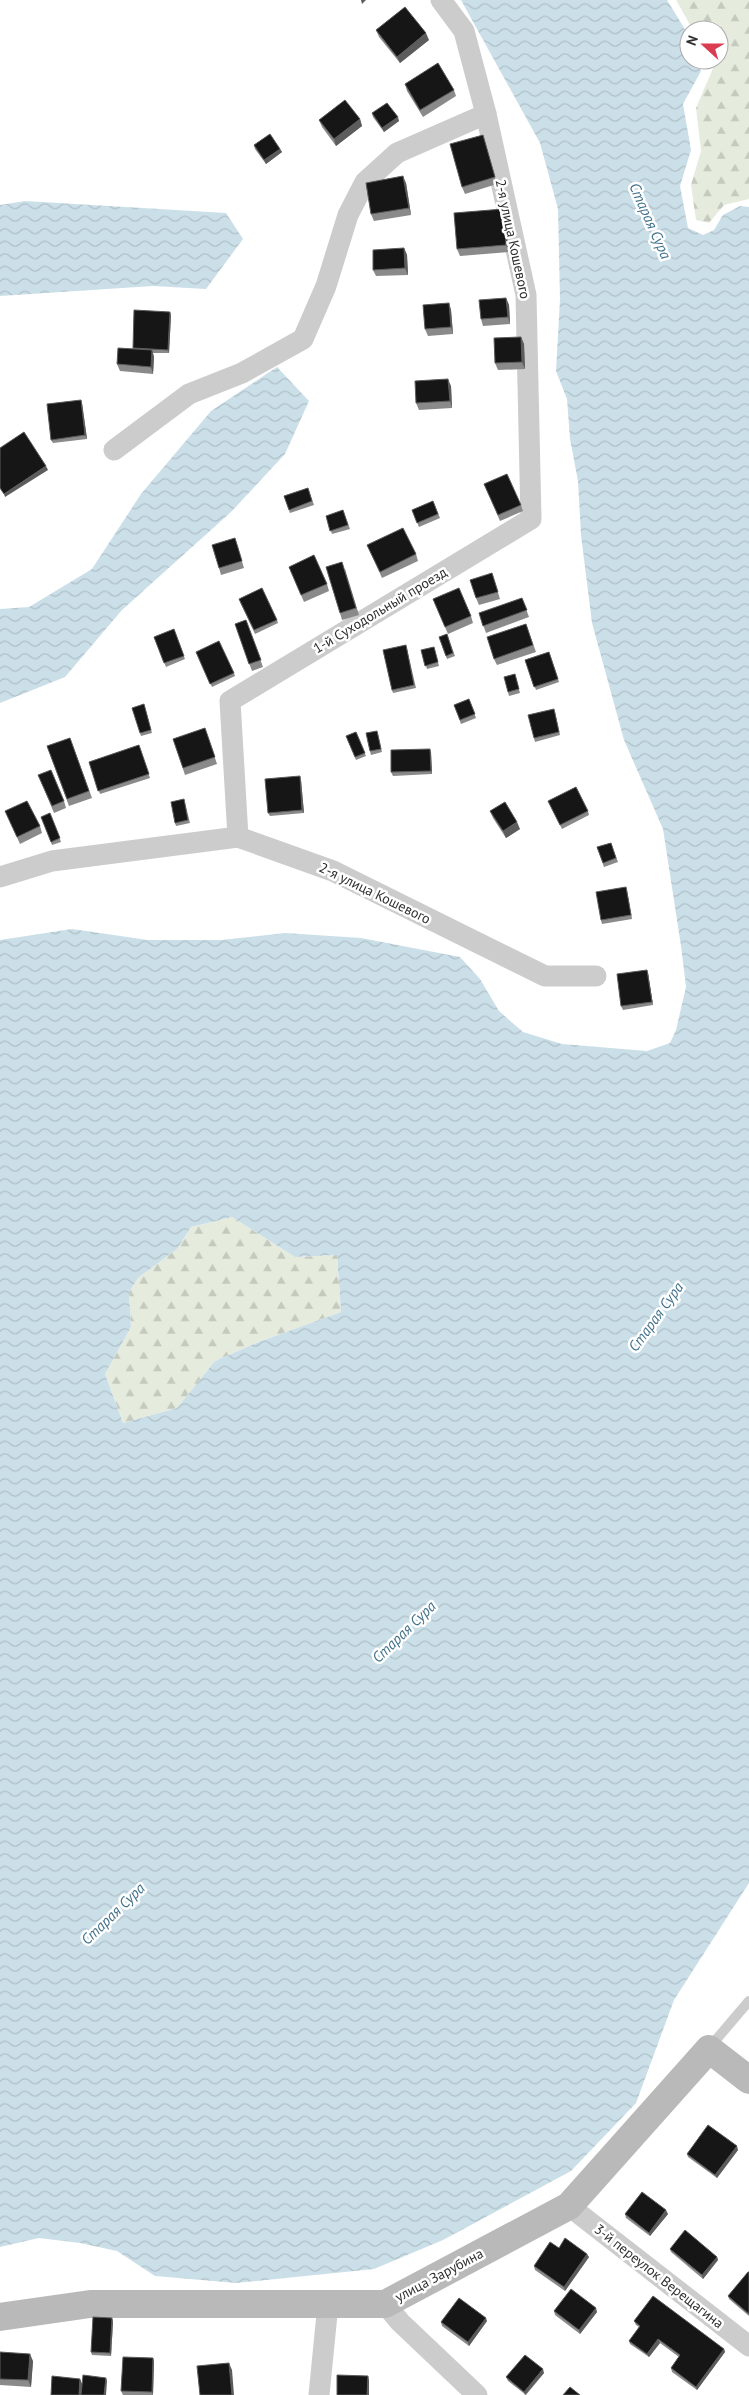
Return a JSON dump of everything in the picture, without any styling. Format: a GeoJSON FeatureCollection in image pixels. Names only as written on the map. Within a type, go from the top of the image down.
{"type":"FeatureCollection","features":[{"type":"Feature","properties":{"kind":"street","name":"2-я улица Кошевого"},"geometry":{"type":"LineString","coordinates":[[441,0],[464,31],[486,114],[526,295],[531,519]]}},
{"type":"Feature","properties":{"kind":"street"},"geometry":{"type":"LineString","coordinates":[[114,450],[189,394],[242,373],[303,339],[326,286],[348,215],[365,182],[397,153],[486,114]]}},
{"type":"Feature","properties":{"kind":"street","name":"1-й Суходольный проезд"},"geometry":{"type":"LineString","coordinates":[[238,837],[230,701],[531,519]]}},
{"type":"Feature","properties":{"kind":"street","name":"2-я улица Кошевого"},"geometry":{"type":"LineString","coordinates":[[0,877],[52,861],[238,837],[333,871],[545,976],[596,976]]}},
{"type":"Feature","properties":{"kind":"street"},"geometry":{"type":"LineString","coordinates":[[709,2049],[749,2080]]}},
{"type":"Feature","properties":{"kind":"street","name":"улица Зарубина"},"geometry":{"type":"LineString","coordinates":[[0,2317],[90,2304],[385,2304],[569,2206],[709,2049]]}},
{"type":"Feature","properties":{"kind":"street","name":"3-й переулок Верещагина"},"geometry":{"type":"LineString","coordinates":[[569,2206],[749,2346]]}},
{"type":"Feature","properties":{"kind":"street"},"geometry":{"type":"LineString","coordinates":[[319,2395],[328,2304]]}},
{"type":"Feature","properties":{"kind":"street"},"geometry":{"type":"LineString","coordinates":[[385,2304],[400,2322],[477,2395]]}},
{"type":"Feature","properties":{"kind":"lane"},"geometry":{"type":"LineString","coordinates":[[709,2049],[749,2001]]}},
{"type":"Feature","properties":{"kind":"green space"},"geometry":{"type":"Polygon","coordinates":[[[676,0],[749,0],[749,199],[724,205],[709,223],[696,220],[691,185],[701,151],[696,108],[712,70],[729,70],[729,20],[687,20],[676,0]]]}},
{"type":"Feature","properties":{"kind":"green space"},"geometry":{"type":"Polygon","coordinates":[[[232,1217],[295,1257],[337,1255],[341,1312],[256,1343],[215,1361],[177,1408],[123,1423],[105,1374],[131,1327],[129,1292],[138,1278],[177,1249],[191,1227],[232,1217]]]}},
{"type":"Feature","properties":{"kind":"water","name":"Старая Сура"},"geometry":{"type":"Polygon","coordinates":[[[461,0],[667,0],[679,20],[679,70],[701,71],[683,104],[691,150],[680,186],[688,228],[703,235],[714,230],[723,215],[740,206],[749,207],[749,1883],[674,2000],[636,2103],[571,2171],[443,2240],[374,2269],[236,2283],[155,2276],[117,2251],[80,2243],[39,2238],[0,2247],[0,940],[72,929],[148,940],[221,940],[285,933],[361,938],[460,957],[480,979],[499,1011],[523,1032],[562,1044],[647,1051],[670,1043],[676,1030],[686,987],[681,946],[663,829],[624,740],[592,623],[581,535],[578,481],[570,439],[567,399],[556,371],[560,299],[558,209],[540,143],[461,0]],[[232,1217],[191,1227],[177,1249],[138,1278],[129,1292],[131,1327],[105,1374],[123,1423],[177,1408],[215,1361],[256,1343],[341,1312],[337,1255],[295,1257],[232,1217]]]}},
{"type":"Feature","properties":{"kind":"water"},"geometry":{"type":"Polygon","coordinates":[[[25,201],[226,213],[243,239],[206,289],[153,286],[0,296],[0,205],[25,201]]]}},
{"type":"Feature","properties":{"kind":"water"},"geometry":{"type":"Polygon","coordinates":[[[277,367],[309,401],[285,454],[231,512],[122,610],[65,677],[0,703],[0,609],[29,607],[92,569],[141,494],[211,411],[277,367]]]}},
{"type":"Feature","properties":{"kind":"building"},"geometry":{"type":"Polygon","coordinates":[[[405,7],[426,33],[397,57],[376,30],[405,7]]]}},
{"type":"Feature","properties":{"kind":"building"},"geometry":{"type":"Polygon","coordinates":[[[438,63],[454,90],[420,110],[405,84],[438,63]]]}},
{"type":"Feature","properties":{"kind":"building"},"geometry":{"type":"Polygon","coordinates":[[[345,100],[360,119],[334,139],[319,120],[345,100]]]}},
{"type":"Feature","properties":{"kind":"building"},"geometry":{"type":"Polygon","coordinates":[[[387,103],[398,117],[382,128],[372,113],[387,103]]]}},
{"type":"Feature","properties":{"kind":"building"},"geometry":{"type":"Polygon","coordinates":[[[270,134],[280,149],[264,160],[254,145],[270,134]]]}},
{"type":"Feature","properties":{"kind":"building"},"geometry":{"type":"Polygon","coordinates":[[[483,135],[495,177],[462,187],[450,144],[483,135]]]}},
{"type":"Feature","properties":{"kind":"building"},"geometry":{"type":"Polygon","coordinates":[[[403,176],[409,208],[371,214],[366,183],[403,176]]]}},
{"type":"Feature","properties":{"kind":"building"},"geometry":{"type":"Polygon","coordinates":[[[503,209],[506,245],[457,249],[454,213],[503,209]]]}},
{"type":"Feature","properties":{"kind":"building"},"geometry":{"type":"Polygon","coordinates":[[[404,248],[405,268],[373,270],[373,250],[404,248]]]}},
{"type":"Feature","properties":{"kind":"building"},"geometry":{"type":"Polygon","coordinates":[[[506,298],[508,317],[481,319],[479,300],[506,298]]]}},
{"type":"Feature","properties":{"kind":"building"},"geometry":{"type":"Polygon","coordinates":[[[449,303],[451,327],[425,329],[423,305],[449,303]]]}},
{"type":"Feature","properties":{"kind":"building"},"geometry":{"type":"Polygon","coordinates":[[[134,310],[170,312],[168,350],[133,348],[134,310]]]}},
{"type":"Feature","properties":{"kind":"building"},"geometry":{"type":"Polygon","coordinates":[[[521,337],[522,362],[495,363],[494,338],[521,337]]]}},
{"type":"Feature","properties":{"kind":"building"},"geometry":{"type":"Polygon","coordinates":[[[118,348],[152,350],[151,367],[117,364],[118,348]]]}},
{"type":"Feature","properties":{"kind":"building"},"geometry":{"type":"Polygon","coordinates":[[[448,379],[450,401],[416,403],[415,381],[448,379]]]}},
{"type":"Feature","properties":{"kind":"building"},"geometry":{"type":"Polygon","coordinates":[[[81,400],[85,435],[51,440],[47,404],[81,400]]]}},
{"type":"Feature","properties":{"kind":"building"},"geometry":{"type":"Polygon","coordinates":[[[24,432],[46,466],[4,494],[0,488],[0,448],[24,432]]]}},
{"type":"Feature","properties":{"kind":"building"},"geometry":{"type":"Polygon","coordinates":[[[507,474],[521,505],[498,515],[484,484],[507,474]]]}},
{"type":"Feature","properties":{"kind":"building"},"geometry":{"type":"Polygon","coordinates":[[[308,488],[312,501],[289,510],[284,496],[308,488]]]}},
{"type":"Feature","properties":{"kind":"building"},"geometry":{"type":"Polygon","coordinates":[[[433,501],[438,514],[417,523],[412,510],[433,501]]]}},
{"type":"Feature","properties":{"kind":"building"},"geometry":{"type":"Polygon","coordinates":[[[343,510],[348,525],[330,531],[326,516],[343,510]]]}},
{"type":"Feature","properties":{"kind":"building"},"geometry":{"type":"Polygon","coordinates":[[[403,528],[416,554],[380,572],[367,545],[403,528]]]}},
{"type":"Feature","properties":{"kind":"building"},"geometry":{"type":"Polygon","coordinates":[[[235,538],[242,561],[219,568],[212,545],[235,538]]]}},
{"type":"Feature","properties":{"kind":"building"},"geometry":{"type":"Polygon","coordinates":[[[314,555],[327,584],[301,595],[289,567],[314,555]]]}},
{"type":"Feature","properties":{"kind":"building"},"geometry":{"type":"Polygon","coordinates":[[[342,562],[356,608],[340,613],[326,567],[342,562]]]}},
{"type":"Feature","properties":{"kind":"building"},"geometry":{"type":"Polygon","coordinates":[[[492,573],[498,592],[476,598],[470,580],[492,573]]]}},
{"type":"Feature","properties":{"kind":"building"},"geometry":{"type":"Polygon","coordinates":[[[262,588],[277,620],[254,630],[239,599],[262,588]]]}},
{"type":"Feature","properties":{"kind":"building"},"geometry":{"type":"Polygon","coordinates":[[[459,588],[471,616],[445,627],[433,599],[459,588]]]}},
{"type":"Feature","properties":{"kind":"building"},"geometry":{"type":"Polygon","coordinates":[[[522,598],[527,610],[483,626],[479,613],[522,598]]]}},
{"type":"Feature","properties":{"kind":"building"},"geometry":{"type":"Polygon","coordinates":[[[246,620],[261,660],[249,664],[235,624],[246,620]]]}},
{"type":"Feature","properties":{"kind":"building"},"geometry":{"type":"Polygon","coordinates":[[[526,624],[533,645],[494,659],[487,637],[526,624]]]}},
{"type":"Feature","properties":{"kind":"building"},"geometry":{"type":"Polygon","coordinates":[[[174,629],[184,656],[164,663],[154,637],[174,629]]]}},
{"type":"Feature","properties":{"kind":"building"},"geometry":{"type":"Polygon","coordinates":[[[447,634],[453,653],[446,656],[439,637],[447,634]]]}},
{"type":"Feature","properties":{"kind":"building"},"geometry":{"type":"Polygon","coordinates":[[[219,641],[234,673],[210,684],[196,652],[219,641]]]}},
{"type":"Feature","properties":{"kind":"building"},"geometry":{"type":"Polygon","coordinates":[[[406,645],[414,685],[392,690],[383,650],[406,645]]]}},
{"type":"Feature","properties":{"kind":"building"},"geometry":{"type":"Polygon","coordinates":[[[434,647],[438,662],[425,666],[421,650],[434,647]]]}},
{"type":"Feature","properties":{"kind":"building"},"geometry":{"type":"Polygon","coordinates":[[[549,652],[558,679],[534,687],[525,660],[549,652]]]}},
{"type":"Feature","properties":{"kind":"building"},"geometry":{"type":"Polygon","coordinates":[[[515,674],[519,689],[508,692],[504,677],[515,674]]]}},
{"type":"Feature","properties":{"kind":"building"},"geometry":{"type":"Polygon","coordinates":[[[469,699],[475,714],[460,720],[454,705],[469,699]]]}},
{"type":"Feature","properties":{"kind":"building"},"geometry":{"type":"Polygon","coordinates":[[[144,704],[151,730],[140,733],[132,708],[144,704]]]}},
{"type":"Feature","properties":{"kind":"building"},"geometry":{"type":"Polygon","coordinates":[[[554,709],[559,732],[534,738],[528,715],[554,709]]]}},
{"type":"Feature","properties":{"kind":"building"},"geometry":{"type":"Polygon","coordinates":[[[205,728],[215,757],[183,768],[173,739],[205,728]]]}},
{"type":"Feature","properties":{"kind":"building"},"geometry":{"type":"Polygon","coordinates":[[[377,731],[381,749],[370,751],[366,733],[377,731]]]}},
{"type":"Feature","properties":{"kind":"building"},"geometry":{"type":"Polygon","coordinates":[[[356,732],[365,753],[355,757],[346,736],[356,732]]]}},
{"type":"Feature","properties":{"kind":"building"},"geometry":{"type":"Polygon","coordinates":[[[70,738],[89,791],[67,799],[47,746],[70,738]]]}},
{"type":"Feature","properties":{"kind":"building"},"geometry":{"type":"Polygon","coordinates":[[[139,745],[149,774],[98,791],[89,762],[139,745]]]}},
{"type":"Feature","properties":{"kind":"building"},"geometry":{"type":"Polygon","coordinates":[[[430,749],[431,771],[391,772],[391,750],[430,749]]]}},
{"type":"Feature","properties":{"kind":"building"},"geometry":{"type":"Polygon","coordinates":[[[51,770],[64,801],[52,806],[38,775],[51,770]]]}},
{"type":"Feature","properties":{"kind":"building"},"geometry":{"type":"Polygon","coordinates":[[[300,776],[302,810],[268,813],[265,779],[300,776]]]}},
{"type":"Feature","properties":{"kind":"building"},"geometry":{"type":"Polygon","coordinates":[[[576,787],[588,811],[560,825],[548,801],[576,787]]]}},
{"type":"Feature","properties":{"kind":"building"},"geometry":{"type":"Polygon","coordinates":[[[184,799],[188,820],[175,823],[171,802],[184,799]]]}},
{"type":"Feature","properties":{"kind":"building"},"geometry":{"type":"Polygon","coordinates":[[[27,801],[40,826],[17,837],[5,811],[27,801]]]}},
{"type":"Feature","properties":{"kind":"building"},"geometry":{"type":"Polygon","coordinates":[[[505,802],[517,822],[503,831],[490,811],[505,802]]]}},
{"type":"Feature","properties":{"kind":"building"},"geometry":{"type":"Polygon","coordinates":[[[50,813],[60,838],[51,842],[41,817],[50,813]]]}},
{"type":"Feature","properties":{"kind":"building"},"geometry":{"type":"Polygon","coordinates":[[[611,843],[616,858],[603,863],[597,847],[611,843]]]}},
{"type":"Feature","properties":{"kind":"building"},"geometry":{"type":"Polygon","coordinates":[[[626,887],[631,915],[601,920],[596,892],[626,887]]]}},
{"type":"Feature","properties":{"kind":"building"},"geometry":{"type":"Polygon","coordinates":[[[647,970],[652,1002],[621,1006],[617,974],[647,970]]]}},
{"type":"Feature","properties":{"kind":"building"},"geometry":{"type":"Polygon","coordinates":[[[708,2125],[737,2146],[715,2175],[687,2154],[708,2125]]]}},
{"type":"Feature","properties":{"kind":"building"},"geometry":{"type":"Polygon","coordinates":[[[642,2192],[666,2210],[649,2233],[625,2214],[642,2192]]]}},
{"type":"Feature","properties":{"kind":"building"},"geometry":{"type":"Polygon","coordinates":[[[685,2230],[717,2257],[702,2275],[670,2249],[685,2230]]]}},
{"type":"Feature","properties":{"kind":"building"},"geometry":{"type":"Polygon","coordinates":[[[565,2238],[587,2254],[564,2287],[534,2266],[550,2242],[559,2248],[565,2238]]]}},
{"type":"Feature","properties":{"kind":"building"},"geometry":{"type":"Polygon","coordinates":[[[749,2272],[749,2314],[728,2296],[749,2272]]]}},
{"type":"Feature","properties":{"kind":"building"},"geometry":{"type":"Polygon","coordinates":[[[571,2289],[596,2308],[579,2330],[554,2311],[571,2289]]]}},
{"type":"Feature","properties":{"kind":"building"},"geometry":{"type":"Polygon","coordinates":[[[653,2296],[724,2349],[696,2387],[671,2368],[680,2355],[658,2339],[647,2354],[629,2341],[640,2326],[634,2321],[653,2296]]]}},
{"type":"Feature","properties":{"kind":"building"},"geometry":{"type":"Polygon","coordinates":[[[459,2298],[486,2318],[468,2342],[441,2322],[459,2298]]]}},
{"type":"Feature","properties":{"kind":"building"},"geometry":{"type":"Polygon","coordinates":[[[93,2317],[112,2318],[110,2353],[91,2352],[93,2317]]]}},
{"type":"Feature","properties":{"kind":"building"},"geometry":{"type":"Polygon","coordinates":[[[0,2352],[30,2354],[28,2380],[0,2379],[0,2352]]]}},
{"type":"Feature","properties":{"kind":"building"},"geometry":{"type":"Polygon","coordinates":[[[525,2355],[543,2369],[524,2392],[506,2377],[525,2355]]]}},
{"type":"Feature","properties":{"kind":"building"},"geometry":{"type":"Polygon","coordinates":[[[123,2357],[153,2358],[152,2392],[121,2391],[123,2357]]]}},
{"type":"Feature","properties":{"kind":"building"},"geometry":{"type":"Polygon","coordinates":[[[229,2363],[232,2395],[200,2395],[197,2366],[229,2363]]]}},
{"type":"Feature","properties":{"kind":"building"},"geometry":{"type":"Polygon","coordinates":[[[83,2375],[106,2378],[104,2395],[81,2395],[83,2375]]]}},
{"type":"Feature","properties":{"kind":"building"},"geometry":{"type":"Polygon","coordinates":[[[337,2375],[368,2376],[367,2395],[337,2395],[337,2375]]]}},
{"type":"Feature","properties":{"kind":"building"},"geometry":{"type":"Polygon","coordinates":[[[52,2376],[80,2379],[79,2395],[51,2395],[52,2376]]]}},
{"type":"Feature","properties":{"kind":"building"},"geometry":{"type":"Polygon","coordinates":[[[570,2387],[580,2395],[563,2395],[570,2387]]]}}]}
